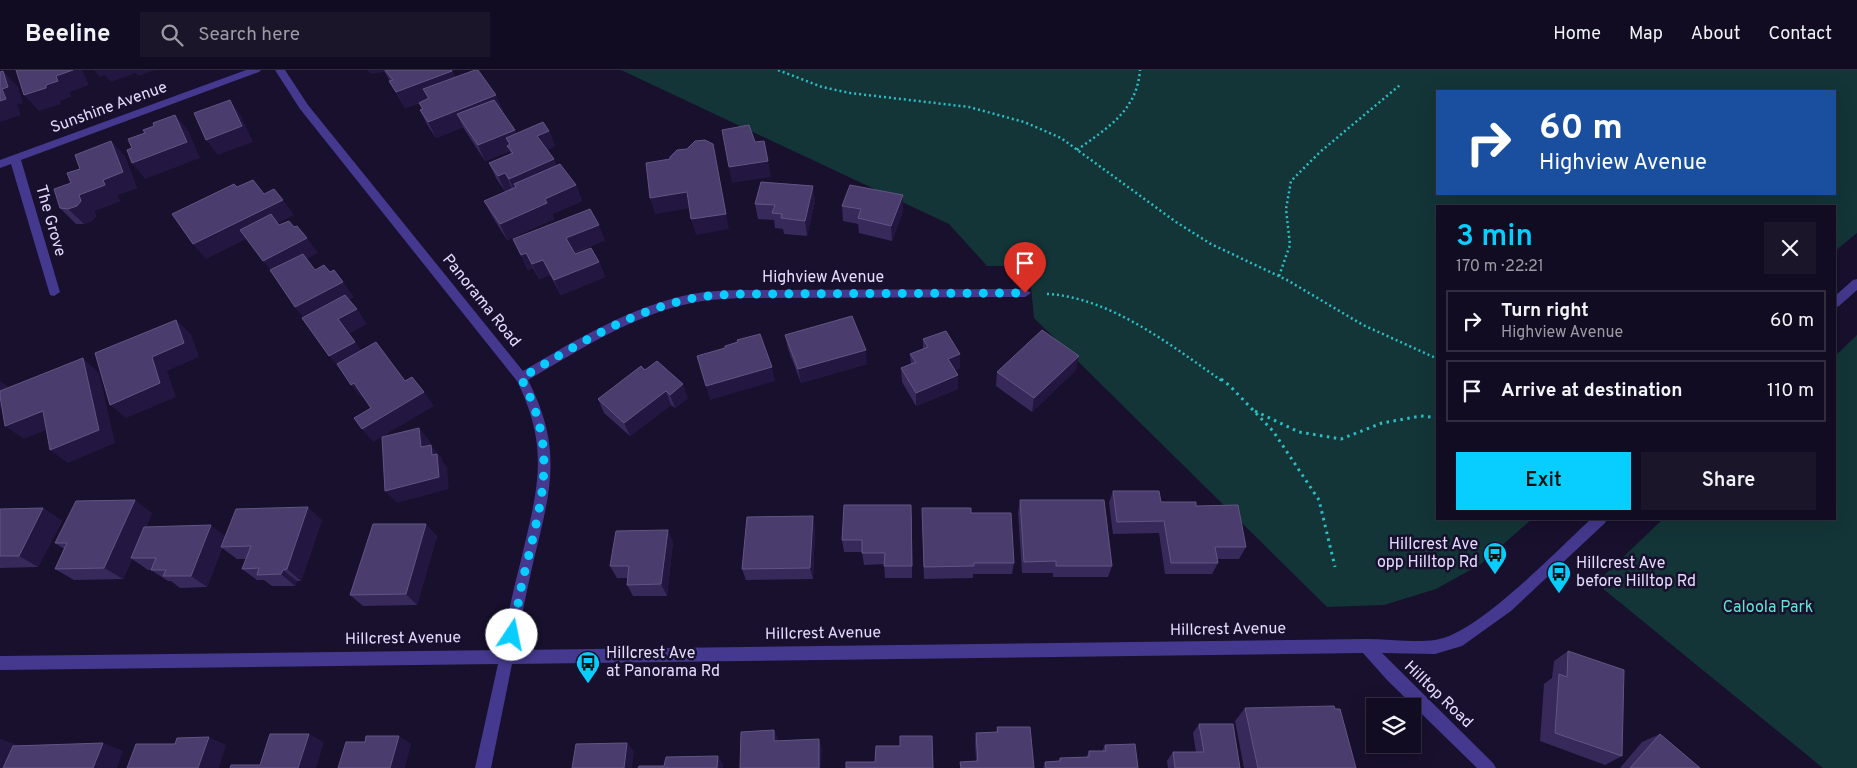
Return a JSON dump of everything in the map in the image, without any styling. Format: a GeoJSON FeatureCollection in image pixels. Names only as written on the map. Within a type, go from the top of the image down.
{"type":"FeatureCollection","features":[{"type":"Feature","properties":{"kind":"street","name":"Sunshine Avenue"},"geometry":{"type":"LineString","coordinates":[[0,164],[256,70]]}},
{"type":"Feature","properties":{"kind":"street","name":"Panorama Road"},"geometry":{"type":"LineString","coordinates":[[280,70],[304,107],[521,378],[530,395],[539,421],[544,470],[542,498],[483,768]]}},
{"type":"Feature","properties":{"kind":"street","name":"The Grove"},"geometry":{"type":"LineString","coordinates":[[15,159],[54,292]]}},
{"type":"Feature","properties":{"kind":"street"},"geometry":{"type":"LineString","coordinates":[[1836,302],[1857,283]]}},
{"type":"Feature","properties":{"kind":"street","name":"Highview Avenue"},"geometry":{"type":"LineString","coordinates":[[521,378],[625,320],[652,309],[687,299],[742,294],[1025,293]]}},
{"type":"Feature","properties":{"kind":"street","name":"Hillcrest Avenue"},"geometry":{"type":"LineString","coordinates":[[0,662],[1366,646],[1435,647],[1457,641],[1506,606],[1599,520]]}},
{"type":"Feature","properties":{"kind":"street","name":"Hilltop Road"},"geometry":{"type":"LineString","coordinates":[[1366,646],[1392,675],[1488,768]]}},
{"type":"Feature","properties":{"kind":"path"},"geometry":{"type":"LineString","coordinates":[[778,70],[822,87],[850,93],[915,99],[968,107],[1024,122],[1061,138],[1176,222],[1211,244],[1279,276],[1363,325],[1436,358]]}},
{"type":"Feature","properties":{"kind":"path"},"geometry":{"type":"LineString","coordinates":[[1076,150],[1105,129],[1132,104],[1140,82],[1140,70]]}},
{"type":"Feature","properties":{"kind":"path"},"geometry":{"type":"LineString","coordinates":[[1279,276],[1290,245],[1286,209],[1291,181],[1320,152],[1400,85]]}},
{"type":"Feature","properties":{"kind":"path"},"geometry":{"type":"LineString","coordinates":[[1025,293],[1066,295],[1102,306],[1170,344],[1230,386],[1273,431],[1319,500],[1335,567]]}},
{"type":"Feature","properties":{"kind":"path"},"geometry":{"type":"LineString","coordinates":[[1253,410],[1299,432],[1341,439],[1382,423],[1421,416],[1436,418]]}},
{"type":"Feature","properties":{"kind":"green space"},"geometry":{"type":"Polygon","coordinates":[[[621,70],[1857,70],[1857,233],[1836,250],[1836,205],[1436,205],[1436,520],[1531,520],[1481,564],[1436,589],[1384,605],[1327,607],[1034,318],[1029,266],[987,266],[949,224],[621,70]]]}},
{"type":"Feature","properties":{"kind":"green space","name":"Caloola Park"},"geometry":{"type":"Polygon","coordinates":[[[1857,335],[1857,768],[1823,768],[1596,583],[1662,520],[1836,520],[1836,355],[1857,335]]]}},
{"type":"Feature","properties":{"kind":"building"},"geometry":{"type":"Polygon","coordinates":[[[16,70],[73,70],[56,76],[58,81],[46,85],[46,88],[24,95],[16,70]]]}},
{"type":"Feature","properties":{"kind":"building"},"geometry":{"type":"Polygon","coordinates":[[[385,70],[452,71],[396,92],[389,81],[393,80],[385,70]]]}},
{"type":"Feature","properties":{"kind":"building"},"geometry":{"type":"Polygon","coordinates":[[[478,70],[496,95],[428,122],[420,110],[423,109],[419,103],[429,98],[423,89],[478,70]]]}},
{"type":"Feature","properties":{"kind":"building"},"geometry":{"type":"Polygon","coordinates":[[[3,71],[8,87],[2,89],[6,99],[0,101],[0,72],[3,71]]]}},
{"type":"Feature","properties":{"kind":"building"},"geometry":{"type":"Polygon","coordinates":[[[230,100],[242,126],[206,140],[194,113],[230,100]]]}},
{"type":"Feature","properties":{"kind":"building"},"geometry":{"type":"Polygon","coordinates":[[[494,100],[515,130],[478,145],[457,114],[494,100]]]}},
{"type":"Feature","properties":{"kind":"building"},"geometry":{"type":"Polygon","coordinates":[[[175,115],[187,142],[132,163],[127,150],[132,148],[128,139],[145,133],[143,130],[154,126],[153,123],[175,115]]]}},
{"type":"Feature","properties":{"kind":"building"},"geometry":{"type":"Polygon","coordinates":[[[543,122],[549,131],[537,136],[554,159],[509,179],[505,173],[498,176],[489,163],[513,153],[507,146],[510,144],[506,138],[543,122]]]}},
{"type":"Feature","properties":{"kind":"building"},"geometry":{"type":"Polygon","coordinates":[[[749,125],[755,142],[764,141],[768,161],[729,167],[722,130],[749,125]]]}},
{"type":"Feature","properties":{"kind":"building"},"geometry":{"type":"Polygon","coordinates":[[[705,140],[713,144],[726,214],[691,219],[687,192],[650,198],[646,163],[670,159],[677,150],[687,149],[695,141],[705,140]]]}},
{"type":"Feature","properties":{"kind":"building"},"geometry":{"type":"Polygon","coordinates":[[[111,141],[123,172],[103,180],[105,185],[79,195],[81,201],[77,206],[68,209],[60,208],[54,189],[71,183],[67,173],[80,169],[75,155],[111,141]]]}},
{"type":"Feature","properties":{"kind":"building"},"geometry":{"type":"Polygon","coordinates":[[[560,164],[576,185],[545,199],[547,203],[500,224],[484,201],[516,187],[514,184],[560,164]]]}},
{"type":"Feature","properties":{"kind":"building"},"geometry":{"type":"Polygon","coordinates":[[[253,180],[264,194],[274,189],[283,200],[193,244],[172,214],[234,184],[237,187],[253,180]]]}},
{"type":"Feature","properties":{"kind":"building"},"geometry":{"type":"Polygon","coordinates":[[[761,182],[813,186],[805,221],[781,218],[782,214],[772,213],[775,205],[755,204],[761,182]]]}},
{"type":"Feature","properties":{"kind":"building"},"geometry":{"type":"Polygon","coordinates":[[[850,185],[903,195],[891,226],[858,218],[861,209],[842,206],[850,185]]]}},
{"type":"Feature","properties":{"kind":"building"},"geometry":{"type":"Polygon","coordinates":[[[590,209],[599,225],[566,238],[575,254],[591,248],[599,262],[554,280],[543,260],[532,264],[526,253],[521,255],[513,239],[590,209]]]}},
{"type":"Feature","properties":{"kind":"building"},"geometry":{"type":"Polygon","coordinates":[[[271,214],[279,225],[289,221],[294,227],[297,226],[307,238],[263,261],[240,230],[271,214]]]}},
{"type":"Feature","properties":{"kind":"building"},"geometry":{"type":"Polygon","coordinates":[[[303,254],[315,270],[324,265],[330,272],[334,270],[343,282],[295,307],[270,270],[303,254]]]}},
{"type":"Feature","properties":{"kind":"building"},"geometry":{"type":"Polygon","coordinates":[[[345,295],[357,309],[338,319],[355,342],[329,356],[302,318],[345,295]]]}},
{"type":"Feature","properties":{"kind":"building"},"geometry":{"type":"Polygon","coordinates":[[[852,316],[866,350],[798,369],[785,335],[852,316]]]}},
{"type":"Feature","properties":{"kind":"building"},"geometry":{"type":"Polygon","coordinates":[[[176,320],[184,343],[152,357],[160,383],[110,405],[95,353],[176,320]]]}},
{"type":"Feature","properties":{"kind":"building"},"geometry":{"type":"Polygon","coordinates":[[[1042,330],[1079,356],[1034,398],[997,372],[1042,330]]]}},
{"type":"Feature","properties":{"kind":"building"},"geometry":{"type":"Polygon","coordinates":[[[946,331],[960,354],[948,359],[958,375],[916,393],[901,368],[916,362],[910,354],[928,347],[923,339],[946,331]]]}},
{"type":"Feature","properties":{"kind":"building"},"geometry":{"type":"Polygon","coordinates":[[[760,334],[772,367],[706,386],[697,356],[725,348],[725,346],[738,342],[737,340],[760,334]]]}},
{"type":"Feature","properties":{"kind":"building"},"geometry":{"type":"Polygon","coordinates":[[[376,342],[405,381],[412,377],[424,392],[362,429],[354,418],[371,408],[354,383],[351,385],[337,364],[376,342]]]}},
{"type":"Feature","properties":{"kind":"building"},"geometry":{"type":"Polygon","coordinates":[[[83,358],[99,430],[50,450],[43,411],[5,426],[0,391],[83,358]]]}},
{"type":"Feature","properties":{"kind":"building"},"geometry":{"type":"Polygon","coordinates":[[[657,361],[683,384],[670,395],[666,391],[624,423],[598,399],[641,366],[645,370],[657,361]]]}},
{"type":"Feature","properties":{"kind":"building"},"geometry":{"type":"Polygon","coordinates":[[[419,428],[421,447],[431,445],[432,455],[437,454],[439,477],[385,491],[382,437],[419,428]]]}},
{"type":"Feature","properties":{"kind":"building"},"geometry":{"type":"Polygon","coordinates":[[[1113,491],[1159,491],[1161,502],[1196,502],[1196,506],[1238,505],[1246,547],[1215,547],[1218,563],[1171,563],[1164,521],[1117,522],[1113,491]]]}},
{"type":"Feature","properties":{"kind":"building"},"geometry":{"type":"Polygon","coordinates":[[[135,500],[104,568],[55,569],[67,543],[55,543],[76,501],[135,500]]]}},
{"type":"Feature","properties":{"kind":"building"},"geometry":{"type":"Polygon","coordinates":[[[1020,500],[1104,500],[1112,566],[1056,566],[1056,561],[1024,562],[1020,500]]]}},
{"type":"Feature","properties":{"kind":"building"},"geometry":{"type":"Polygon","coordinates":[[[844,505],[911,505],[912,566],[884,566],[885,553],[862,553],[862,540],[842,540],[844,505]]]}},
{"type":"Feature","properties":{"kind":"building"},"geometry":{"type":"Polygon","coordinates":[[[308,507],[287,569],[283,570],[281,574],[257,575],[259,568],[242,569],[251,546],[221,547],[236,509],[308,507]]]}},
{"type":"Feature","properties":{"kind":"building"},"geometry":{"type":"Polygon","coordinates":[[[43,508],[19,556],[0,556],[0,509],[43,508]]]}},
{"type":"Feature","properties":{"kind":"building"},"geometry":{"type":"Polygon","coordinates":[[[922,508],[971,508],[971,513],[1011,513],[1014,563],[974,563],[974,566],[924,567],[922,508]]]}},
{"type":"Feature","properties":{"kind":"building"},"geometry":{"type":"Polygon","coordinates":[[[813,516],[810,568],[742,569],[747,517],[813,516]]]}},
{"type":"Feature","properties":{"kind":"building"},"geometry":{"type":"Polygon","coordinates":[[[373,524],[426,524],[406,594],[350,595],[373,524]]]}},
{"type":"Feature","properties":{"kind":"building"},"geometry":{"type":"Polygon","coordinates":[[[211,525],[191,576],[163,576],[166,570],[151,570],[156,558],[131,558],[144,527],[211,525]]]}},
{"type":"Feature","properties":{"kind":"building"},"geometry":{"type":"Polygon","coordinates":[[[668,530],[661,584],[627,585],[629,566],[610,566],[616,531],[668,530]]]}},
{"type":"Feature","properties":{"kind":"building"},"geometry":{"type":"Polygon","coordinates":[[[1568,651],[1624,670],[1622,756],[1555,733],[1559,674],[1567,677],[1568,651]]]}},
{"type":"Feature","properties":{"kind":"building"},"geometry":{"type":"Polygon","coordinates":[[[1334,706],[1335,709],[1340,709],[1356,768],[1258,768],[1245,708],[1334,706]]]}},
{"type":"Feature","properties":{"kind":"building"},"geometry":{"type":"Polygon","coordinates":[[[1199,724],[1233,724],[1240,768],[1175,768],[1173,752],[1204,752],[1199,724]]]}},
{"type":"Feature","properties":{"kind":"building"},"geometry":{"type":"Polygon","coordinates":[[[997,727],[1030,727],[1034,768],[961,768],[960,762],[978,761],[976,733],[998,732],[997,727]]]}},
{"type":"Feature","properties":{"kind":"building"},"geometry":{"type":"Polygon","coordinates":[[[774,730],[774,741],[819,739],[819,768],[740,768],[741,732],[774,730]]]}},
{"type":"Feature","properties":{"kind":"building"},"geometry":{"type":"Polygon","coordinates":[[[270,734],[309,734],[298,768],[230,768],[231,765],[260,765],[270,734]]]}},
{"type":"Feature","properties":{"kind":"building"},"geometry":{"type":"Polygon","coordinates":[[[1660,734],[1700,768],[1630,768],[1660,734]]]}},
{"type":"Feature","properties":{"kind":"building"},"geometry":{"type":"Polygon","coordinates":[[[366,736],[399,736],[390,768],[338,768],[346,742],[365,742],[366,736]]]}},
{"type":"Feature","properties":{"kind":"building"},"geometry":{"type":"Polygon","coordinates":[[[900,736],[932,736],[933,768],[846,768],[846,762],[875,762],[876,746],[900,746],[900,736]]]}},
{"type":"Feature","properties":{"kind":"building"},"geometry":{"type":"Polygon","coordinates":[[[209,737],[198,768],[127,768],[136,744],[175,744],[177,738],[209,737]]]}},
{"type":"Feature","properties":{"kind":"building"},"geometry":{"type":"Polygon","coordinates":[[[103,743],[93,768],[3,768],[13,746],[103,743]]]}},
{"type":"Feature","properties":{"kind":"building"},"geometry":{"type":"Polygon","coordinates":[[[627,743],[624,768],[572,768],[576,744],[627,743]]]}},
{"type":"Feature","properties":{"kind":"building"},"geometry":{"type":"Polygon","coordinates":[[[1135,744],[1138,768],[1046,768],[1045,762],[1060,761],[1060,758],[1089,757],[1089,751],[1106,751],[1105,745],[1135,744]]]}},
{"type":"Feature","properties":{"kind":"building"},"geometry":{"type":"Polygon","coordinates":[[[718,756],[717,768],[638,768],[639,766],[664,766],[666,757],[718,756]]]}},
{"type":"Feature","properties":{"kind":"place","name":"Hillcrest Ave opp Hilltop Rd"},"geometry":{"type":"Point","coordinates":[1495,575]}},
{"type":"Feature","properties":{"kind":"place","name":"Hillcrest Ave before Hilltop Rd"},"geometry":{"type":"Point","coordinates":[1559,594]}},
{"type":"Feature","properties":{"kind":"place","name":"Hillcrest Ave at Panorama Rd"},"geometry":{"type":"Point","coordinates":[588,684]}},
{"type":"Feature","properties":{"kind":"route"},"geometry":{"type":"LineString","coordinates":[[512,635],[542,498],[544,470],[539,421],[530,395],[521,378],[625,320],[643,312],[687,299],[742,294],[1025,293]]}}]}
